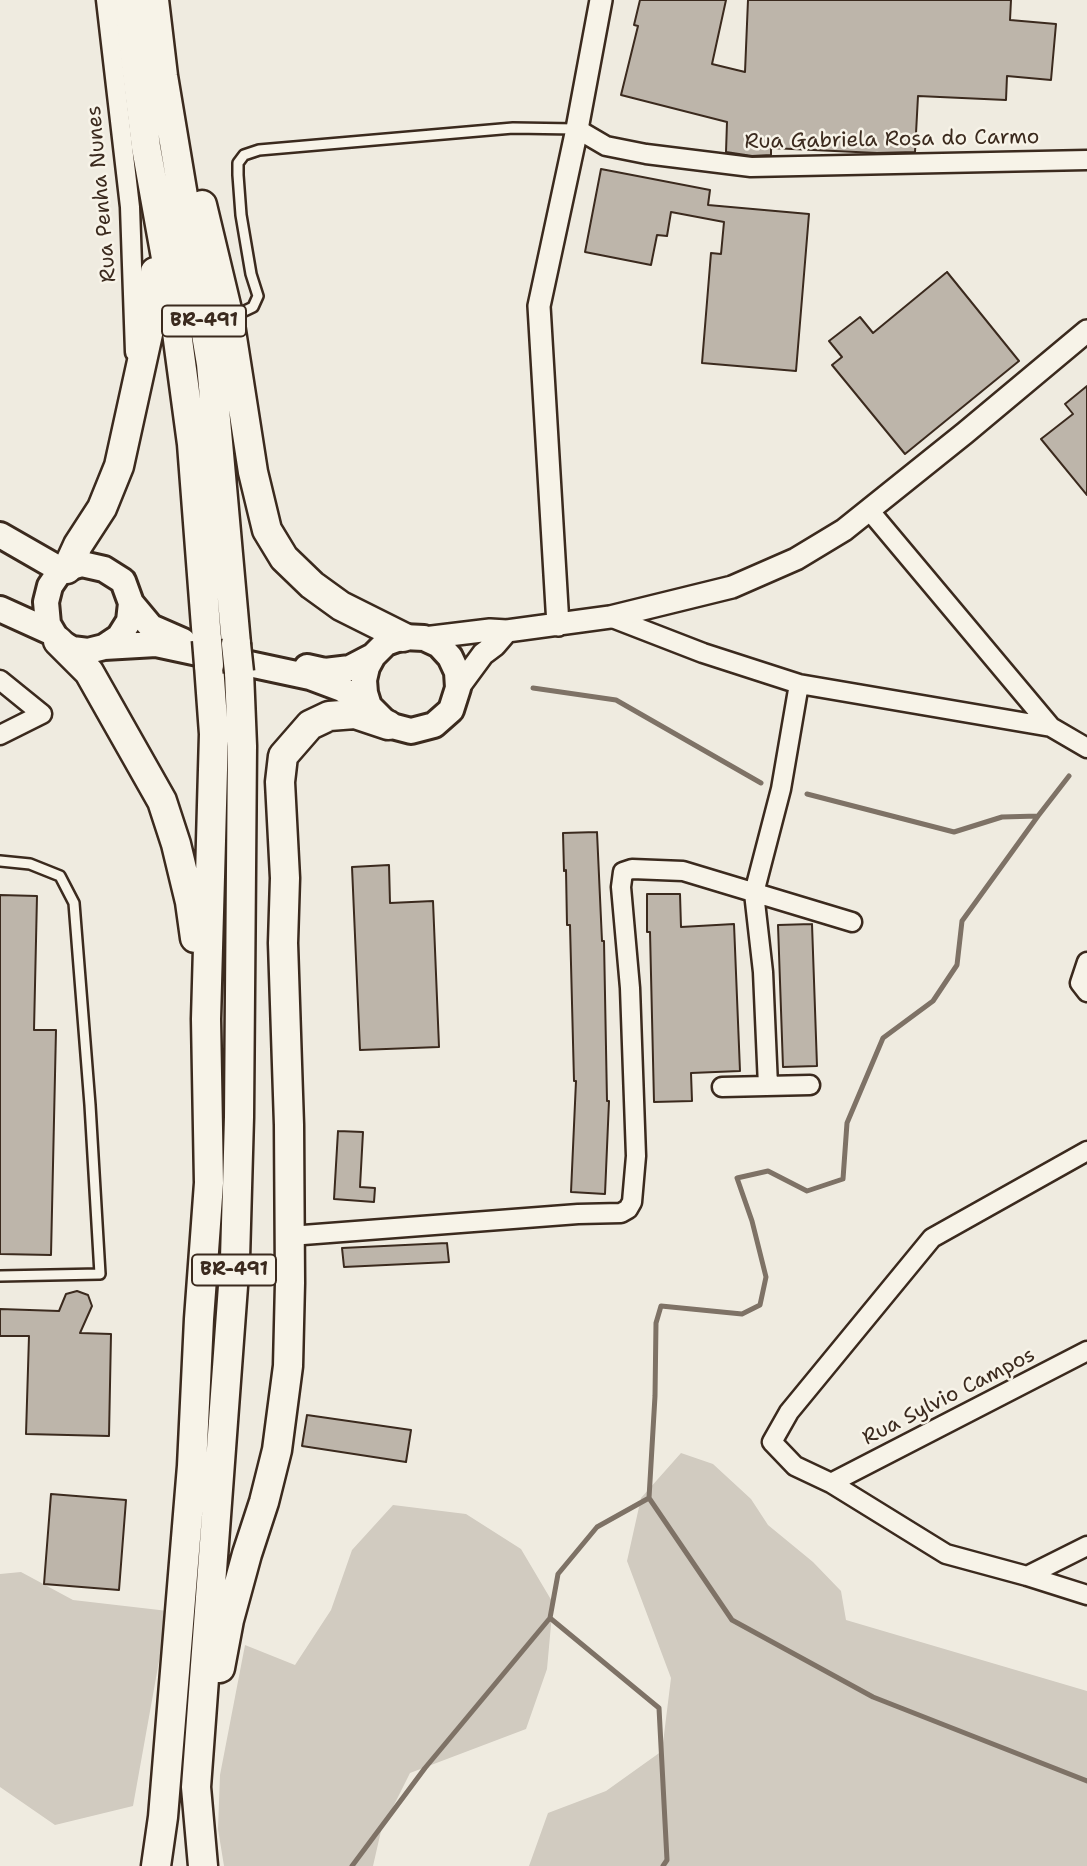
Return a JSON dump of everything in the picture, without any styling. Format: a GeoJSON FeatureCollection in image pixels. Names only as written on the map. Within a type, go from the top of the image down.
{"type":"FeatureCollection","features":[{"type":"Feature","properties":{"kind":"highway","name":"BR-491"},"geometry":{"type":"LineString","coordinates":[[128,0],[146,147],[170,280],[192,444],[214,734],[206,1019],[209,1182],[191,1480],[163,1817],[156,1866]]}},
{"type":"Feature","properties":{"kind":"highway","name":"BR-491"},"geometry":{"type":"LineString","coordinates":[[155,0],[163,76],[211,364],[239,672],[242,773],[235,1259],[196,1787],[203,1866]]}},
{"type":"Feature","properties":{"kind":"highway"},"geometry":{"type":"LineString","coordinates":[[163,76],[188,141],[229,318],[253,472],[267,530],[284,558],[312,585],[341,607],[414,638]]}},
{"type":"Feature","properties":{"kind":"highway"},"geometry":{"type":"LineString","coordinates":[[64,570],[102,508],[119,466],[155,302],[146,147]]}},
{"type":"Feature","properties":{"kind":"highway"},"geometry":{"type":"LineString","coordinates":[[56,637],[89,672],[162,801],[190,902],[206,1019]]}},
{"type":"Feature","properties":{"kind":"highway"},"geometry":{"type":"LineString","coordinates":[[196,1787],[229,1620],[277,1450],[289,1366],[289,1125],[283,943],[285,878],[280,782],[283,757],[310,725],[328,716],[379,715]]}},
{"type":"Feature","properties":{"kind":"main road"},"geometry":{"type":"LineString","coordinates":[[0,535],[64,570]]}},
{"type":"Feature","properties":{"kind":"main road"},"geometry":{"type":"LineString","coordinates":[[56,637],[48,624],[46,602],[50,586],[64,570],[82,564],[104,569],[123,581],[131,603],[151,627],[183,641],[325,671],[350,668],[373,656]]}},
{"type":"Feature","properties":{"kind":"main road"},"geometry":{"type":"LineString","coordinates":[[104,647],[119,637],[129,621],[131,603]]}},
{"type":"Feature","properties":{"kind":"main road"},"geometry":{"type":"LineString","coordinates":[[0,609],[56,637],[72,649],[88,651],[104,647],[156,644],[297,675],[342,689],[379,715],[411,731],[434,725],[451,710],[458,688],[457,672],[450,657],[439,645],[414,638],[386,643],[373,656],[364,680],[365,693],[379,715]]}},
{"type":"Feature","properties":{"kind":"street","name":"Rua Penha Nunes"},"geometry":{"type":"LineString","coordinates":[[106,0],[130,207],[137,386]]}},
{"type":"Feature","properties":{"kind":"street"},"geometry":{"type":"LineString","coordinates":[[558,625],[539,306],[578,129],[601,0]]}},
{"type":"Feature","properties":{"kind":"street","name":"Rua Gabriela Rosa do Carmo"},"geometry":{"type":"LineString","coordinates":[[578,129],[606,146],[646,154],[751,167],[1087,160]]}},
{"type":"Feature","properties":{"kind":"street"},"geometry":{"type":"LineString","coordinates":[[414,638],[490,630],[507,631],[610,617],[732,587],[796,559],[844,530],[1087,331]]}},
{"type":"Feature","properties":{"kind":"street"},"geometry":{"type":"LineString","coordinates":[[869,510],[1051,727],[1087,748]]}},
{"type":"Feature","properties":{"kind":"street"},"geometry":{"type":"LineString","coordinates":[[610,617],[703,653],[799,684],[1051,727]]}},
{"type":"Feature","properties":{"kind":"street"},"geometry":{"type":"LineString","coordinates":[[458,688],[482,654],[495,645],[507,631]]}},
{"type":"Feature","properties":{"kind":"street"},"geometry":{"type":"LineString","coordinates":[[0,680],[42,714],[0,736]]}},
{"type":"Feature","properties":{"kind":"street"},"geometry":{"type":"LineString","coordinates":[[768,1086],[763,972],[754,893],[781,789],[799,684]]}},
{"type":"Feature","properties":{"kind":"street"},"geometry":{"type":"LineString","coordinates":[[290,1236],[621,1213],[628,1209],[632,1202],[636,1156],[630,988],[621,887],[623,872],[632,869],[683,871],[852,922]]}},
{"type":"Feature","properties":{"kind":"street"},"geometry":{"type":"LineString","coordinates":[[1087,962],[1080,983],[1087,992]]}},
{"type":"Feature","properties":{"kind":"street"},"geometry":{"type":"LineString","coordinates":[[722,1087],[810,1085]]}},
{"type":"Feature","properties":{"kind":"street"},"geometry":{"type":"LineString","coordinates":[[1087,1151],[932,1238],[789,1412],[772,1442],[795,1466],[831,1483],[946,1554],[1087,1595]]}},
{"type":"Feature","properties":{"kind":"street","name":"Rua Sylvio Campos"},"geometry":{"type":"LineString","coordinates":[[831,1483],[1087,1351]]}},
{"type":"Feature","properties":{"kind":"street"},"geometry":{"type":"LineString","coordinates":[[1027,1576],[1087,1546]]}},
{"type":"Feature","properties":{"kind":"lane"},"geometry":{"type":"LineString","coordinates":[[229,318],[253,307],[258,296],[251,274],[241,215],[238,163],[244,155],[259,150],[513,128],[578,129]]}},
{"type":"Feature","properties":{"kind":"lane"},"geometry":{"type":"LineString","coordinates":[[0,861],[30,864],[60,876],[74,903],[100,1274],[0,1276]]}},
{"type":"Feature","properties":{"kind":"shaded area"},"geometry":{"type":"Polygon","coordinates":[[[681,1453],[713,1464],[751,1499],[768,1525],[813,1562],[841,1591],[846,1620],[1087,1691],[1087,1866],[529,1866],[548,1813],[606,1791],[662,1751],[671,1678],[627,1561],[641,1498],[681,1453]]]}},
{"type":"Feature","properties":{"kind":"shaded area"},"geometry":{"type":"Polygon","coordinates":[[[393,1505],[466,1514],[521,1549],[553,1603],[547,1669],[526,1729],[410,1773],[381,1831],[373,1866],[224,1866],[218,1829],[220,1775],[245,1645],[295,1665],[331,1610],[352,1550],[393,1505]]]}},
{"type":"Feature","properties":{"kind":"shaded area"},"geometry":{"type":"Polygon","coordinates":[[[21,1572],[73,1600],[168,1611],[133,1806],[55,1825],[0,1787],[0,1574],[21,1572]]]}},
{"type":"Feature","properties":{"kind":"building"},"geometry":{"type":"Polygon","coordinates":[[[640,0],[726,0],[712,64],[745,72],[748,0],[1011,0],[1010,20],[1056,24],[1051,80],[1007,76],[1006,100],[918,96],[915,152],[771,148],[771,155],[752,156],[726,152],[727,122],[621,95],[638,26],[634,25],[640,0]]]}},
{"type":"Feature","properties":{"kind":"building"},"geometry":{"type":"Polygon","coordinates":[[[601,169],[710,190],[708,205],[809,214],[796,371],[702,363],[711,253],[721,254],[724,222],[671,212],[667,236],[657,235],[651,265],[585,252],[601,169]]]}},
{"type":"Feature","properties":{"kind":"building"},"geometry":{"type":"Polygon","coordinates":[[[947,272],[1019,361],[905,454],[832,365],[842,357],[829,341],[860,317],[873,333],[947,272]]]}},
{"type":"Feature","properties":{"kind":"building"},"geometry":{"type":"Polygon","coordinates":[[[1087,386],[1087,495],[1041,439],[1073,414],[1065,404],[1087,386]]]}},
{"type":"Feature","properties":{"kind":"building"},"geometry":{"type":"Polygon","coordinates":[[[597,832],[604,941],[609,1101],[605,1194],[571,1192],[576,1081],[570,925],[567,925],[563,833],[597,832]]]}},
{"type":"Feature","properties":{"kind":"building"},"geometry":{"type":"Polygon","coordinates":[[[389,865],[390,903],[433,901],[439,1047],[360,1050],[352,867],[389,865]]]}},
{"type":"Feature","properties":{"kind":"building"},"geometry":{"type":"Polygon","coordinates":[[[647,894],[680,894],[681,927],[734,924],[740,1071],[691,1073],[692,1101],[654,1102],[647,894]]]}},
{"type":"Feature","properties":{"kind":"building"},"geometry":{"type":"Polygon","coordinates":[[[0,895],[37,896],[34,1030],[56,1030],[51,1255],[0,1254],[0,895]]]}},
{"type":"Feature","properties":{"kind":"building"},"geometry":{"type":"Polygon","coordinates":[[[812,924],[817,1066],[783,1067],[778,925],[812,924]]]}},
{"type":"Feature","properties":{"kind":"building"},"geometry":{"type":"Polygon","coordinates":[[[338,1131],[363,1132],[360,1187],[375,1188],[374,1202],[334,1199],[338,1131]]]}},
{"type":"Feature","properties":{"kind":"building"},"geometry":{"type":"Polygon","coordinates":[[[447,1243],[449,1262],[344,1267],[342,1248],[447,1243]]]}},
{"type":"Feature","properties":{"kind":"building"},"geometry":{"type":"Polygon","coordinates":[[[77,1291],[88,1295],[92,1306],[80,1333],[111,1334],[109,1436],[26,1434],[29,1336],[0,1336],[0,1309],[59,1311],[66,1294],[77,1291]]]}},
{"type":"Feature","properties":{"kind":"building"},"geometry":{"type":"Polygon","coordinates":[[[307,1415],[411,1430],[406,1462],[302,1446],[307,1415]]]}},
{"type":"Feature","properties":{"kind":"building"},"geometry":{"type":"Polygon","coordinates":[[[51,1494],[126,1500],[119,1590],[44,1584],[51,1494]]]}},
{"type":"Feature","properties":{"kind":"waterway"},"geometry":{"type":"LineString","coordinates":[[533,688],[616,700],[761,783]]}},
{"type":"Feature","properties":{"kind":"waterway"},"geometry":{"type":"LineString","coordinates":[[807,794],[954,832],[1002,817],[1038,816],[1069,776]]}},
{"type":"Feature","properties":{"kind":"waterway"},"geometry":{"type":"LineString","coordinates":[[663,1866],[667,1860],[659,1708],[550,1618],[558,1574],[597,1527],[649,1498],[656,1323],[661,1306],[742,1314],[760,1305],[766,1277],[752,1221],[737,1178],[768,1171],[807,1191],[843,1179],[847,1123],[883,1038],[933,1001],[957,965],[962,921],[1038,816]]}},
{"type":"Feature","properties":{"kind":"waterway"},"geometry":{"type":"LineString","coordinates":[[649,1498],[732,1620],[873,1697],[1087,1781]]}},
{"type":"Feature","properties":{"kind":"waterway"},"geometry":{"type":"LineString","coordinates":[[352,1866],[425,1768],[550,1618]]}}]}
